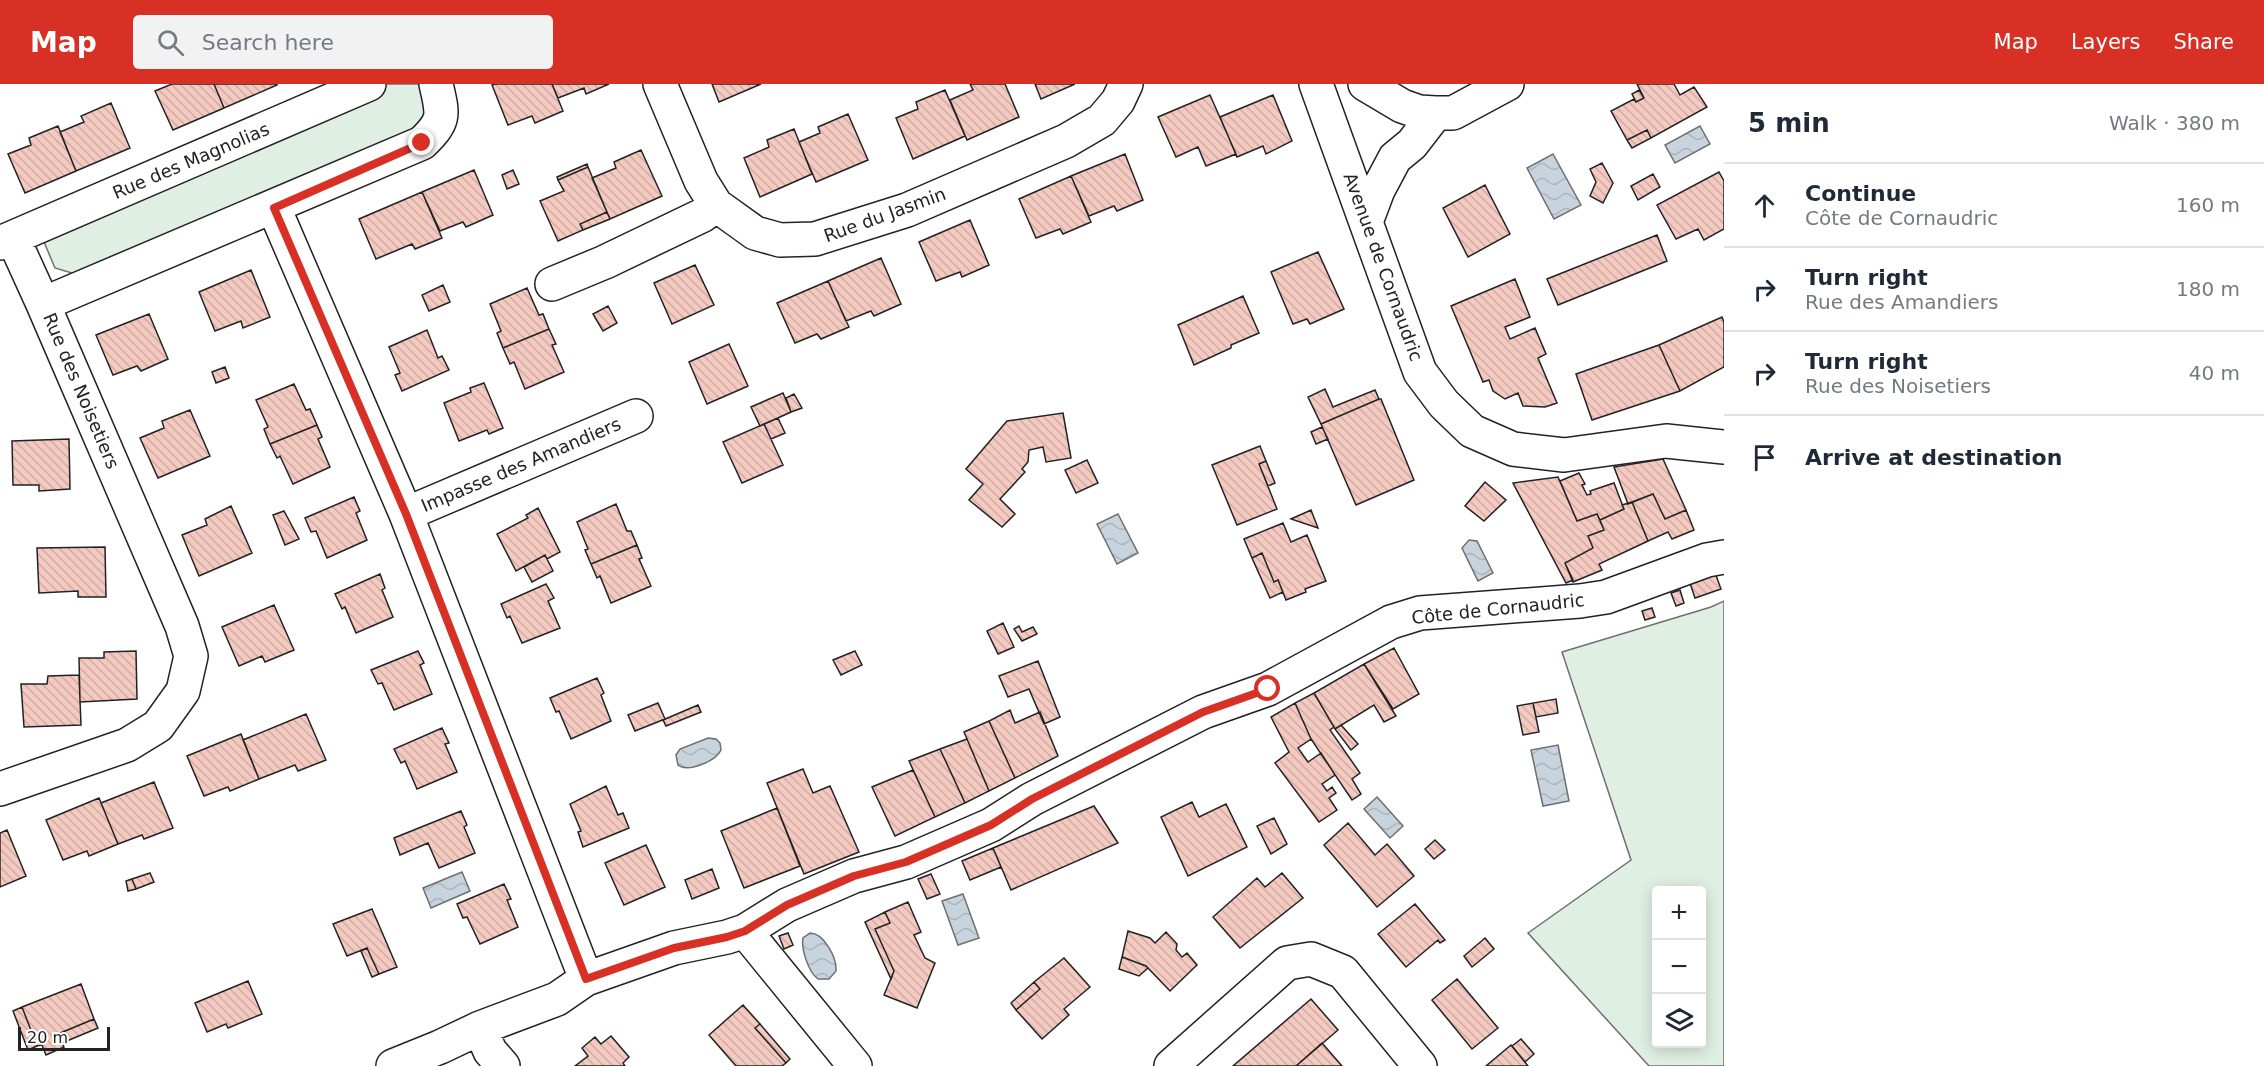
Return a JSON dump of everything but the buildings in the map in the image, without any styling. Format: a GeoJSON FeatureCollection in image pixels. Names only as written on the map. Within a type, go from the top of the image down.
{"type":"FeatureCollection","features":[{"type":"Feature","properties":{"kind":"street","name":"Rue des Magnolias"},"geometry":{"type":"LineString","coordinates":[[43,304],[6,241],[369,84]]}},
{"type":"Feature","properties":{"kind":"street","name":"Rue des Noisetiers"},"geometry":{"type":"LineString","coordinates":[[0,789],[127,745],[158,726],[183,691],[191,656],[182,626],[43,304],[274,208],[422,143],[437,129],[442,111],[436,84]]}},
{"type":"Feature","properties":{"kind":"street","name":"Rue du Jasmin"},"geometry":{"type":"LineString","coordinates":[[660,84],[701,181],[716,205],[755,233],[780,240],[815,239],[907,210],[1066,141],[1101,120],[1118,101],[1126,84]]}},
{"type":"Feature","properties":{"kind":"street","name":"Avenue de Cornaudric"},"geometry":{"type":"LineString","coordinates":[[1316,84],[1420,372],[1444,404],[1472,431],[1513,449],[1564,455],[1666,441],[1723,445]]}},
{"type":"Feature","properties":{"kind":"street"},"geometry":{"type":"LineString","coordinates":[[1365,84],[1402,106],[1419,112],[1436,113],[1453,113],[1507,84]]}},
{"type":"Feature","properties":{"kind":"street"},"geometry":{"type":"LineString","coordinates":[[1366,222],[1378,190],[1395,158],[1412,144],[1436,113]]}},
{"type":"Feature","properties":{"kind":"street"},"geometry":{"type":"LineString","coordinates":[[552,284],[605,262],[704,215],[716,205]]}},
{"type":"Feature","properties":{"kind":"street"},"geometry":{"type":"LineString","coordinates":[[274,208],[406,514],[586,979]]}},
{"type":"Feature","properties":{"kind":"street","name":"Impasse des Amandiers"},"geometry":{"type":"LineString","coordinates":[[406,514],[636,416]]}},
{"type":"Feature","properties":{"kind":"street","name":"Côte de Cornaudric"},"geometry":{"type":"LineString","coordinates":[[393,1066],[480,1028],[557,999],[586,979],[674,948],[745,931],[787,905],[854,876],[906,862],[991,825],[1032,799],[1203,712],[1268,689],[1391,622],[1420,613],[1606,597],[1707,560],[1724,557]]}},
{"type":"Feature","properties":{"kind":"street"},"geometry":{"type":"LineString","coordinates":[[745,931],[855,1066]]}},
{"type":"Feature","properties":{"kind":"street"},"geometry":{"type":"LineString","coordinates":[[1171,1066],[1287,963],[1311,959],[1343,972],[1420,1066]]}},
{"type":"Feature","properties":{"kind":"street"},"geometry":{"type":"LineString","coordinates":[[480,1028],[490,1051],[503,1066]]}},
{"type":"Feature","properties":{"kind":"green space"},"geometry":{"type":"Polygon","coordinates":[[[386,84],[419,84],[430,110],[424,126],[75,274],[55,268],[44,242],[58,228],[386,84]]]}},
{"type":"Feature","properties":{"kind":"green space"},"geometry":{"type":"Polygon","coordinates":[[[1724,601],[1724,1066],[1649,1066],[1528,933],[1631,860],[1562,652],[1711,607],[1724,601]]]}},
{"type":"Feature","properties":{"kind":"water"},"geometry":{"type":"Polygon","coordinates":[[[1700,126],[1710,144],[1675,163],[1665,145],[1700,126]]]}},
{"type":"Feature","properties":{"kind":"water"},"geometry":{"type":"Polygon","coordinates":[[[1553,154],[1581,205],[1554,219],[1527,168],[1553,154]]]}},
{"type":"Feature","properties":{"kind":"water"},"geometry":{"type":"Polygon","coordinates":[[[1118,514],[1138,553],[1117,564],[1097,524],[1118,514]]]}},
{"type":"Feature","properties":{"kind":"water"},"geometry":{"type":"Polygon","coordinates":[[[1469,540],[1477,541],[1493,573],[1478,581],[1462,548],[1469,540]]]}},
{"type":"Feature","properties":{"kind":"water"},"geometry":{"type":"Polygon","coordinates":[[[708,738],[716,739],[720,743],[721,750],[714,758],[695,767],[688,768],[678,765],[676,755],[680,749],[708,738]]]}},
{"type":"Feature","properties":{"kind":"water"},"geometry":{"type":"Polygon","coordinates":[[[1558,745],[1569,801],[1543,806],[1531,750],[1558,745]]]}},
{"type":"Feature","properties":{"kind":"water"},"geometry":{"type":"Polygon","coordinates":[[[1377,797],[1403,826],[1390,838],[1364,809],[1377,797]]]}},
{"type":"Feature","properties":{"kind":"water"},"geometry":{"type":"Polygon","coordinates":[[[462,872],[470,891],[431,908],[423,888],[462,872]]]}},
{"type":"Feature","properties":{"kind":"water"},"geometry":{"type":"Polygon","coordinates":[[[963,894],[979,938],[958,945],[942,901],[963,894]]]}},
{"type":"Feature","properties":{"kind":"water"},"geometry":{"type":"Polygon","coordinates":[[[810,933],[820,937],[832,953],[836,971],[829,979],[818,979],[808,966],[804,954],[803,938],[810,933]]]}},
{"type":"Feature","properties":{"kind":"route"},"geometry":{"type":"LineString","coordinates":[[422,143],[274,208],[406,514],[586,979],[674,948],[745,931],[787,905],[854,876],[906,862],[991,825],[1032,799],[1203,712],[1268,689]]}}]}
